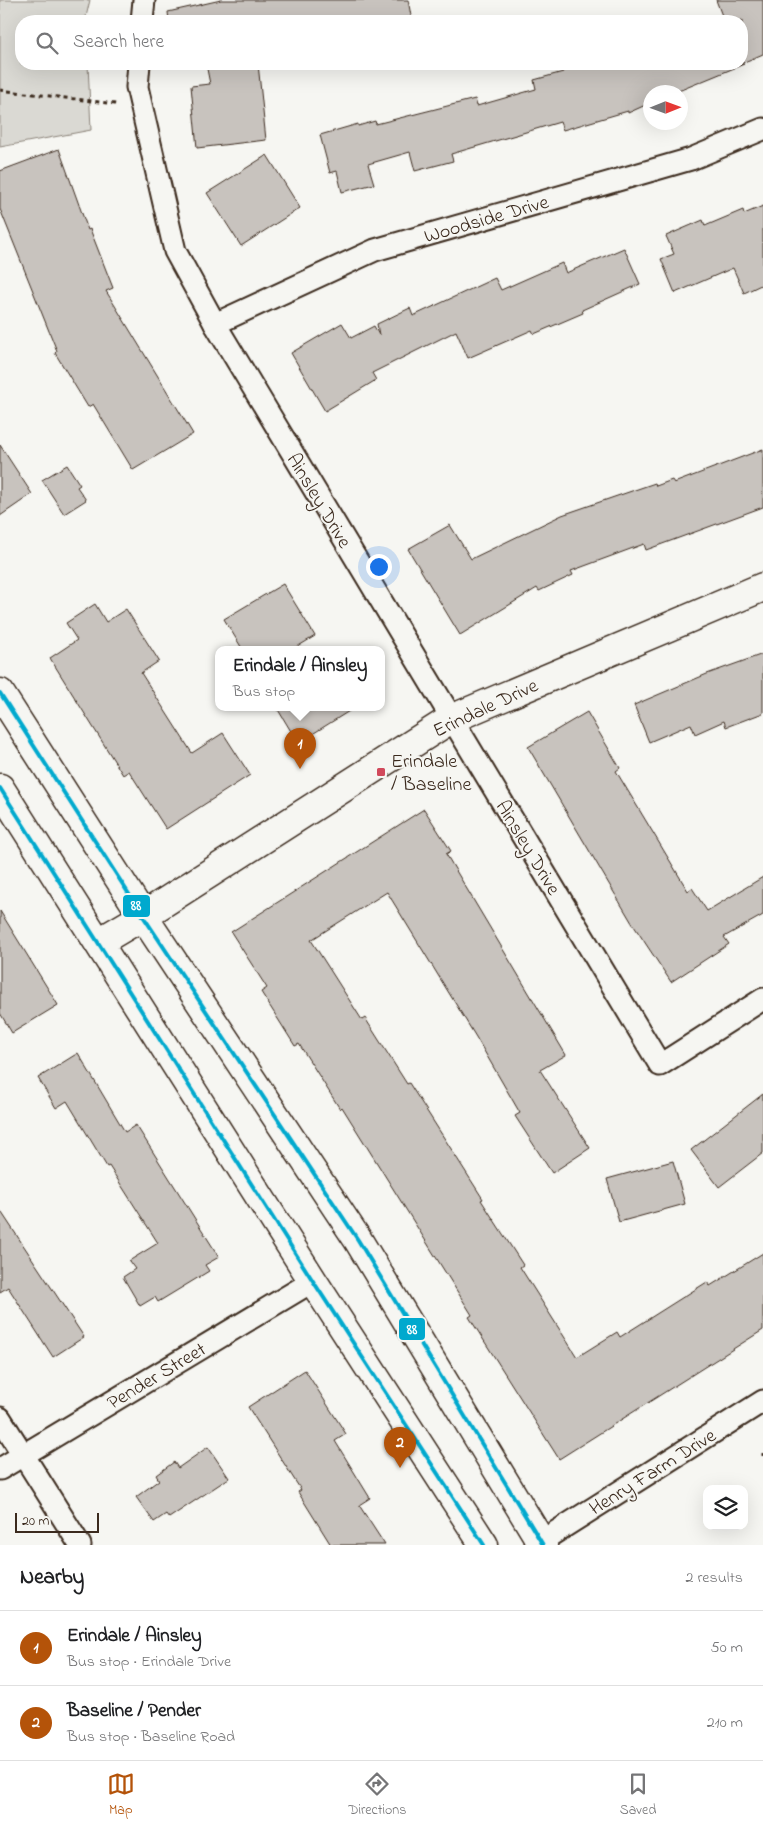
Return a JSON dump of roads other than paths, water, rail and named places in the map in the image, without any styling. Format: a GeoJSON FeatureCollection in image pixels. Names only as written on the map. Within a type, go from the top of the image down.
{"type":"FeatureCollection","features":[{"type":"Feature","properties":{"kind":"main road","name":"Erindale Drive"},"geometry":{"type":"LineString","coordinates":[[99,942],[143,916],[451,719],[763,587]]}},
{"type":"Feature","properties":{"kind":"main road"},"geometry":{"type":"LineString","coordinates":[[0,693],[143,916],[358,1240],[542,1543]]}},
{"type":"Feature","properties":{"kind":"main road"},"geometry":{"type":"LineString","coordinates":[[0,788],[313,1281],[484,1545]]}},
{"type":"Feature","properties":{"kind":"street"},"geometry":{"type":"LineString","coordinates":[[143,15],[144,0]]}},
{"type":"Feature","properties":{"kind":"street","name":"Ainsley Drive"},"geometry":{"type":"LineString","coordinates":[[138,70],[137,87],[175,252],[215,324],[660,1065],[763,999]]}},
{"type":"Feature","properties":{"kind":"street","name":"Woodside Drive"},"geometry":{"type":"LineString","coordinates":[[215,324],[375,250],[691,159],[763,129]]}},
{"type":"Feature","properties":{"kind":"street","name":"Pender Street"},"geometry":{"type":"LineString","coordinates":[[0,1469],[313,1281]]}},
{"type":"Feature","properties":{"kind":"street","name":"Henry Farm Drive"},"geometry":{"type":"LineString","coordinates":[[542,1543],[763,1401]]}},
{"type":"Feature","properties":{"kind":"street"},"geometry":{"type":"LineString","coordinates":[[0,1418],[80,1545]]}},
{"type":"Feature","properties":{"kind":"place","name":"Erindale / Ainsley"},"geometry":{"type":"Point","coordinates":[300,769]}},
{"type":"Feature","properties":{"kind":"place","name":"Erindale / Baseline"},"geometry":{"type":"Point","coordinates":[381,772]}},
{"type":"Feature","properties":{"kind":"place","name":"Baseline / Pender"},"geometry":{"type":"Point","coordinates":[400,1468]}}]}
